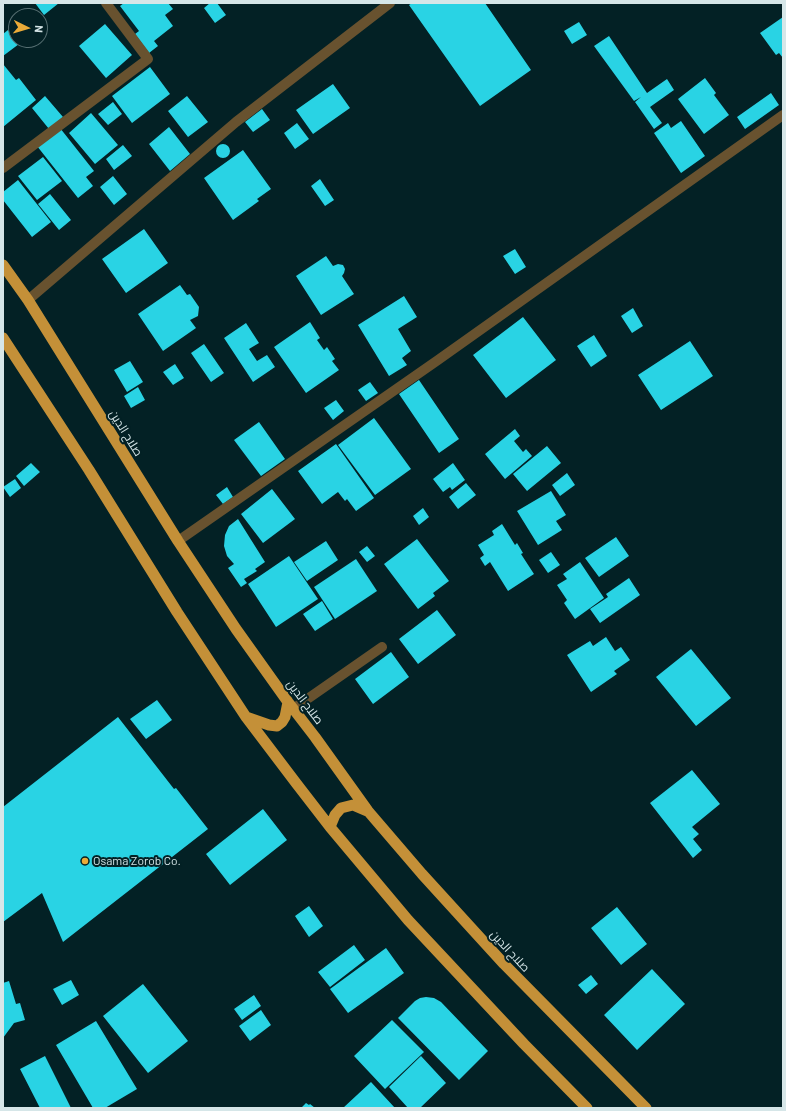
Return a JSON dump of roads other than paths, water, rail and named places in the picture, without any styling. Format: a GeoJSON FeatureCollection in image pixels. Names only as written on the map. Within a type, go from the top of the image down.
{"type":"FeatureCollection","features":[{"type":"Feature","properties":{"kind":"highway","name":"صلاح الدين"},"geometry":{"type":"LineString","coordinates":[[3,265],[28,300],[178,541],[236,629],[368,811],[422,874],[504,964],[646,1108]]}},
{"type":"Feature","properties":{"kind":"highway"},"geometry":{"type":"LineString","coordinates":[[3,338],[89,470],[177,612],[246,717],[330,827],[408,920],[524,1044],[587,1108]]}},
{"type":"Feature","properties":{"kind":"highway"},"geometry":{"type":"LineString","coordinates":[[246,717],[269,725],[277,726],[282,722],[291,706]]}},
{"type":"Feature","properties":{"kind":"highway"},"geometry":{"type":"LineString","coordinates":[[330,827],[335,815],[342,808],[353,805],[368,811]]}},
{"type":"Feature","properties":{"kind":"lane"},"geometry":{"type":"LineString","coordinates":[[3,168],[148,60],[106,3]]}},
{"type":"Feature","properties":{"kind":"lane"},"geometry":{"type":"LineString","coordinates":[[28,300],[236,122],[390,3]]}},
{"type":"Feature","properties":{"kind":"lane"},"geometry":{"type":"LineString","coordinates":[[178,541],[438,360],[783,115]]}},
{"type":"Feature","properties":{"kind":"lane"},"geometry":{"type":"LineString","coordinates":[[291,706],[382,647]]}},
{"type":"Feature","properties":{"kind":"place","name":"Osama Zorob Co."},"geometry":{"type":"Point","coordinates":[85,861]}}]}
